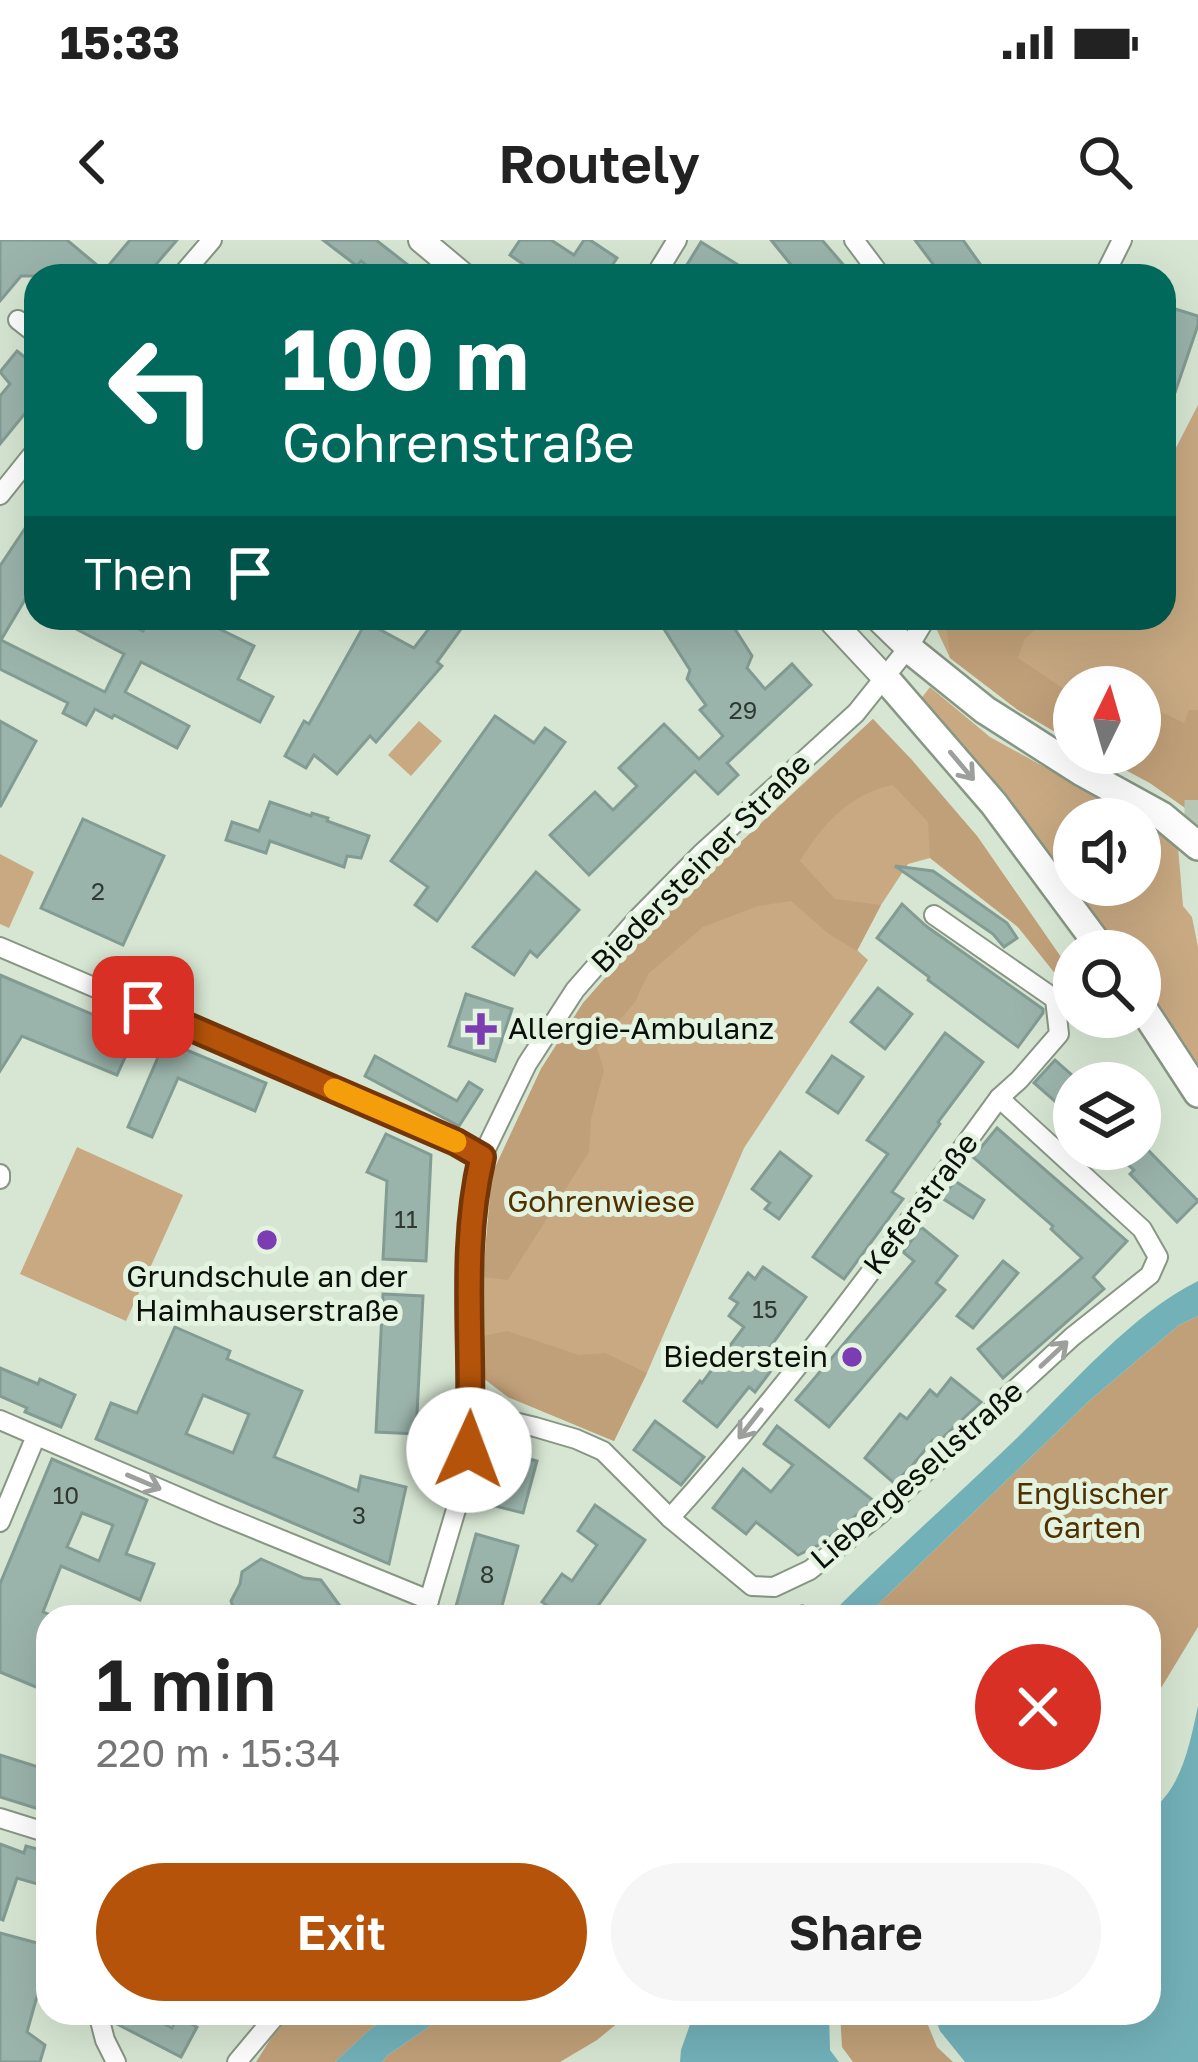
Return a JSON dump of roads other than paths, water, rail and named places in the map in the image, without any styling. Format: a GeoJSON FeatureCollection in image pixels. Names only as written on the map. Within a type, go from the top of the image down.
{"type":"FeatureCollection","features":[{"type":"Feature","properties":{"kind":"highway"},"geometry":{"type":"LineString","coordinates":[[908,648],[985,710],[1162,816],[1198,846]]}},
{"type":"Feature","properties":{"kind":"highway"},"geometry":{"type":"LineString","coordinates":[[884,678],[994,804],[1087,930]]}},
{"type":"Feature","properties":{"kind":"highway"},"geometry":{"type":"LineString","coordinates":[[1161,1036],[1198,1093]]}},
{"type":"Feature","properties":{"kind":"main road"},"geometry":{"type":"LineString","coordinates":[[421,240],[450,264]]}},
{"type":"Feature","properties":{"kind":"main road"},"geometry":{"type":"LineString","coordinates":[[840,630],[884,678]]}},
{"type":"Feature","properties":{"kind":"main road"},"geometry":{"type":"LineString","coordinates":[[889,630],[908,648]]}},
{"type":"Feature","properties":{"kind":"street"},"geometry":{"type":"LineString","coordinates":[[191,264],[212,240]]}},
{"type":"Feature","properties":{"kind":"street"},"geometry":{"type":"LineString","coordinates":[[18,320],[24,325]]}},
{"type":"Feature","properties":{"kind":"street"},"geometry":{"type":"LineString","coordinates":[[0,495],[24,465]]}},
{"type":"Feature","properties":{"kind":"street","name":"Biedersteiner Straße"},"geometry":{"type":"LineString","coordinates":[[427,1605],[463,1486],[471,1417],[469,1275],[482,1157],[527,1064],[575,990],[638,918],[856,713],[919,630]]}},
{"type":"Feature","properties":{"kind":"street","name":"Keferstraße"},"geometry":{"type":"LineString","coordinates":[[670,1518],[713,1471],[901,1234],[999,1098],[1059,1034],[1055,999],[934,915]]}},
{"type":"Feature","properties":{"kind":"street"},"geometry":{"type":"LineString","coordinates":[[1,950],[482,1157]]}},
{"type":"Feature","properties":{"kind":"street","name":"Liebergesellstraße"},"geometry":{"type":"LineString","coordinates":[[471,1417],[535,1427],[603,1451],[670,1518],[752,1586],[775,1586],[810,1570],[949,1453],[1072,1337],[1150,1275],[1158,1257],[1142,1229],[999,1098]]}},
{"type":"Feature","properties":{"kind":"street"},"geometry":{"type":"LineString","coordinates":[[0,1420],[417,1605]]}},
{"type":"Feature","properties":{"kind":"street"},"geometry":{"type":"LineString","coordinates":[[0,1522],[36,1436]]}},
{"type":"Feature","properties":{"kind":"street"},"geometry":{"type":"LineString","coordinates":[[0,1818],[36,1829]]}},
{"type":"Feature","properties":{"kind":"street"},"geometry":{"type":"LineString","coordinates":[[101,2025],[116,2062]]}},
{"type":"Feature","properties":{"kind":"street"},"geometry":{"type":"LineString","coordinates":[[237,2062],[268,2025]]}},
{"type":"Feature","properties":{"kind":"water"},"geometry":{"type":"Polygon","coordinates":[[[1198,1281],[1198,1316],[1179,1325],[1089,1401],[877,1605],[840,1605],[1104,1351],[1198,1281]]]}},
{"type":"Feature","properties":{"kind":"water"},"geometry":{"type":"Polygon","coordinates":[[[1198,1706],[1198,2062],[965,2062],[938,2025],[1161,2025],[1161,1801],[1188,1750],[1198,1706]]]}},
{"type":"Feature","properties":{"kind":"water"},"geometry":{"type":"Polygon","coordinates":[[[432,2025],[382,2062],[335,2062],[370,2029],[432,2025]]]}},
{"type":"Feature","properties":{"kind":"water"},"geometry":{"type":"Polygon","coordinates":[[[690,2025],[829,2025],[830,2050],[839,2062],[680,2062],[690,2025]]]}},
{"type":"Feature","properties":{"kind":"tunnel"},"geometry":{"type":"LineString","coordinates":[[1198,800],[1198,836]]}},
{"type":"Feature","properties":{"kind":"place","name":"Allergie-Ambulanz"},"geometry":{"type":"Point","coordinates":[481,1029]}},
{"type":"Feature","properties":{"kind":"place","name":"Grundschule an der Haimhauserstraße"},"geometry":{"type":"Point","coordinates":[267,1240]}},
{"type":"Feature","properties":{"kind":"place","name":"Biederstein"},"geometry":{"type":"Point","coordinates":[852,1357]}},
{"type":"Feature","properties":{"kind":"park label","name":"Gohrenwiese"},"geometry":{"type":"Point","coordinates":[601,1202]}},
{"type":"Feature","properties":{"kind":"park label","name":"Englischer Garten"},"geometry":{"type":"Point","coordinates":[1092,1511]}}]}
